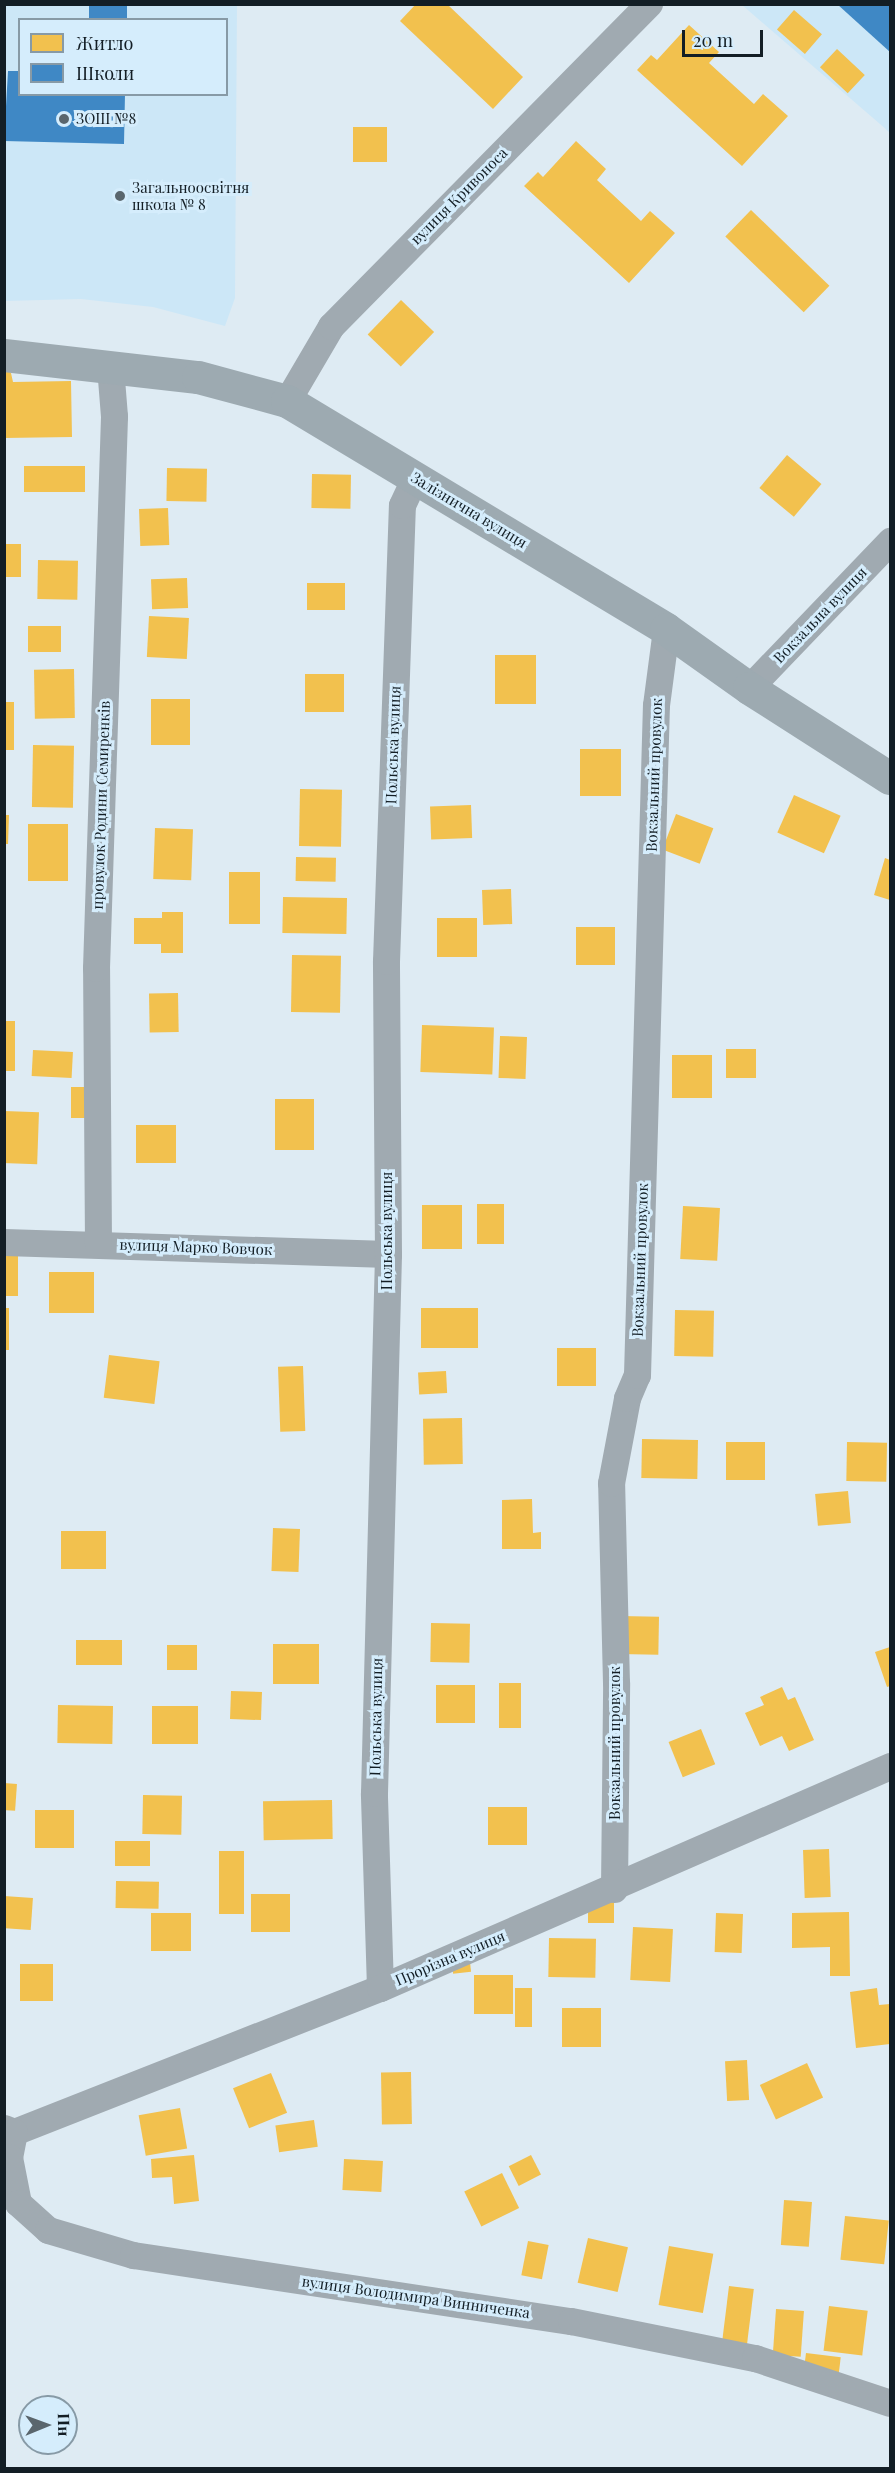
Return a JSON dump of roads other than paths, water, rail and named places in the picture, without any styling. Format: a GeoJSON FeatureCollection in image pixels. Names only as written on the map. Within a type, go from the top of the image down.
{"type":"FeatureCollection","features":[{"type":"Feature","properties":{"kind":"street","name":"вулиця Кривоноса"},"geometry":{"type":"LineString","coordinates":[[287,401],[331,326],[649,4]]}},
{"type":"Feature","properties":{"kind":"street","name":"Залізнична вулиця"},"geometry":{"type":"LineString","coordinates":[[4,355],[198,377],[287,401],[666,629],[749,688],[891,777]]}},
{"type":"Feature","properties":{"kind":"street","name":"провулок Родини Семиренків"},"geometry":{"type":"LineString","coordinates":[[98,1244],[96,968],[114,416],[110,366]]}},
{"type":"Feature","properties":{"kind":"street","name":"Польська вулиця"},"geometry":{"type":"LineString","coordinates":[[380,1988],[374,1792],[388,1254],[387,925],[402,505],[415,477]]}},
{"type":"Feature","properties":{"kind":"street","name":"Вокзальна вулиця"},"geometry":{"type":"LineString","coordinates":[[749,688],[891,541]]}},
{"type":"Feature","properties":{"kind":"street","name":"Вокзальний провулок"},"geometry":{"type":"LineString","coordinates":[[614,1889],[616,1683],[611,1483],[627,1398],[637,1374],[656,705],[666,629]]}},
{"type":"Feature","properties":{"kind":"street","name":"вулиця Марко Вовчок"},"geometry":{"type":"LineString","coordinates":[[4,1242],[388,1254]]}},
{"type":"Feature","properties":{"kind":"street","name":"Прорізна вулиця"},"geometry":{"type":"LineString","coordinates":[[9,2130],[380,1988],[614,1889],[891,1766]]}},
{"type":"Feature","properties":{"kind":"street","name":"вулиця Володимира Винниченка"},"geometry":{"type":"LineString","coordinates":[[9,2130],[9,2157],[18,2203],[48,2230],[133,2255],[571,2321],[755,2358],[891,2403]]}},
{"type":"Feature","properties":{"kind":"place","name":"ЗОШ №8"},"geometry":{"type":"Point","coordinates":[64,119]}},
{"type":"Feature","properties":{"kind":"place","name":"Загальноосвітня школа № 8"},"geometry":{"type":"Point","coordinates":[120,196]}}]}
